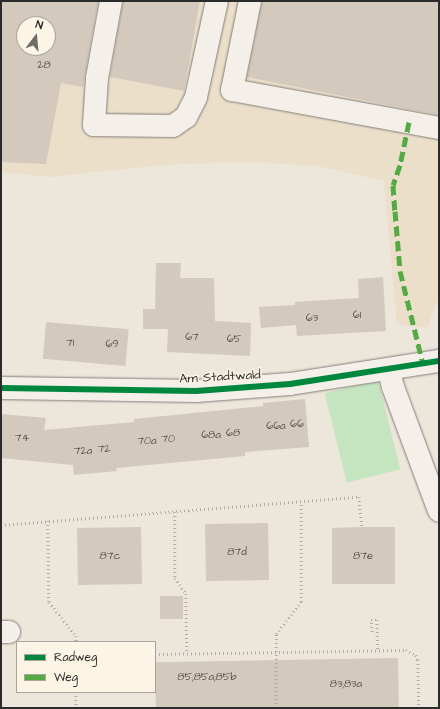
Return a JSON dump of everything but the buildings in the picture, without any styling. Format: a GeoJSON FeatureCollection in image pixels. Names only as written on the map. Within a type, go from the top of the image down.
{"type":"FeatureCollection","features":[{"type":"Feature","properties":{"kind":"street"},"geometry":{"type":"LineString","coordinates":[[111,1],[97,78],[94,125],[173,126],[186,117],[196,97],[217,1]]}},
{"type":"Feature","properties":{"kind":"street"},"geometry":{"type":"LineString","coordinates":[[250,1],[232,90],[439,128]]}},
{"type":"Feature","properties":{"kind":"street","name":"Am Stadtwald"},"geometry":{"type":"LineString","coordinates":[[1,388],[196,391],[290,384],[389,370],[439,361]]}},
{"type":"Feature","properties":{"kind":"street"},"geometry":{"type":"LineString","coordinates":[[389,370],[393,387],[439,511]]}},
{"type":"Feature","properties":{"kind":"path"},"geometry":{"type":"LineString","coordinates":[[1,525],[359,497],[362,527]]}},
{"type":"Feature","properties":{"kind":"path"},"geometry":{"type":"LineString","coordinates":[[276,708],[276,634],[301,602],[301,502]]}},
{"type":"Feature","properties":{"kind":"path"},"geometry":{"type":"LineString","coordinates":[[175,512],[175,578],[186,594],[187,653]]}},
{"type":"Feature","properties":{"kind":"path"},"geometry":{"type":"LineString","coordinates":[[48,521],[49,602],[76,636],[76,641]]}},
{"type":"Feature","properties":{"kind":"path"},"geometry":{"type":"LineString","coordinates":[[372,632],[371,620],[377,620],[378,650]]}},
{"type":"Feature","properties":{"kind":"path"},"geometry":{"type":"LineString","coordinates":[[156,654],[406,650],[416,655],[418,663],[419,708]]}},
{"type":"Feature","properties":{"kind":"path"},"geometry":{"type":"LineString","coordinates":[[76,693],[76,708]]}},
{"type":"Feature","properties":{"kind":"shaded area"},"geometry":{"type":"Polygon","coordinates":[[[1,1],[439,1],[439,297],[427,328],[397,324],[384,181],[318,166],[243,162],[163,165],[50,177],[1,172],[1,1]]]}},
{"type":"Feature","properties":{"kind":"green space"},"geometry":{"type":"Polygon","coordinates":[[[378,380],[400,469],[347,483],[325,393],[378,380]]]}},
{"type":"Feature","properties":{"kind":"marked path"},"geometry":{"type":"LineString","coordinates":[[409,122],[400,165],[393,185],[400,271],[423,364]]}},
{"type":"Feature","properties":{"kind":"cycle path"},"geometry":{"type":"LineString","coordinates":[[1,388],[196,391],[290,384],[439,361]]}}]}
